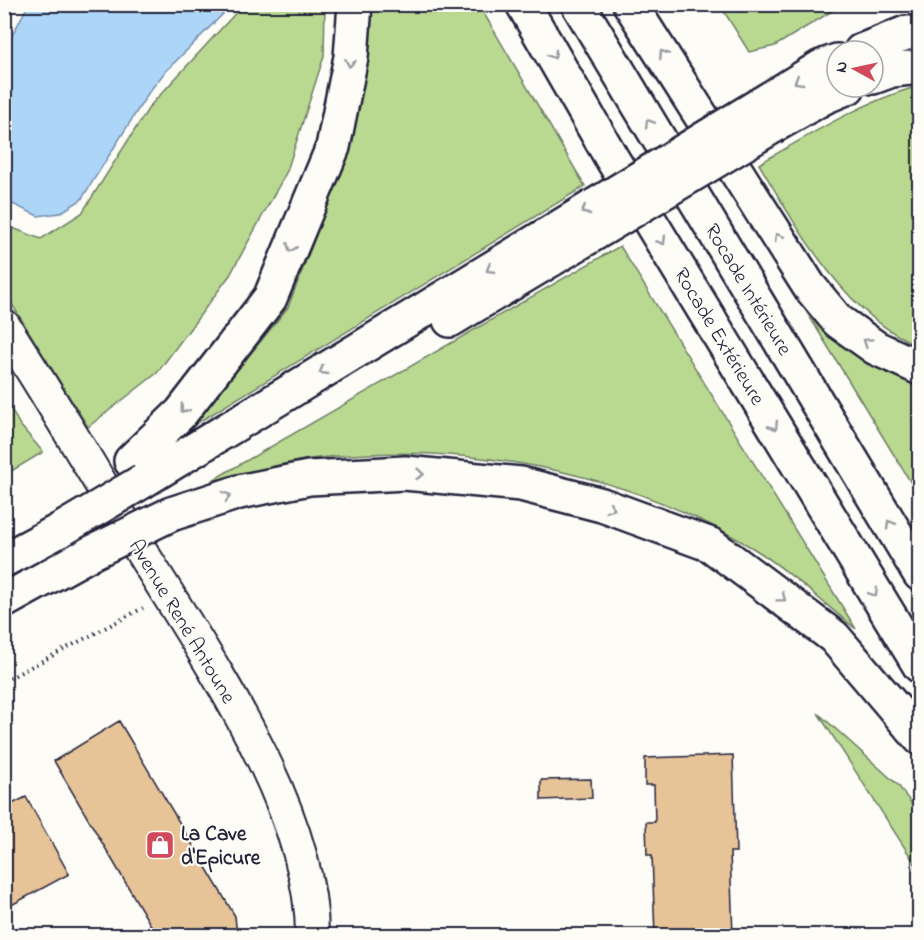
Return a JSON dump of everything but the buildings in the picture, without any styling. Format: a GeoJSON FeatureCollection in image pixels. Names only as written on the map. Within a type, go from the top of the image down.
{"type":"FeatureCollection","features":[{"type":"Feature","properties":{"kind":"highway"},"geometry":{"type":"LineString","coordinates":[[150,488],[181,413],[270,298],[333,147],[351,57],[355,4]]}},
{"type":"Feature","properties":{"kind":"highway","name":"Rocade Extérieure"},"geometry":{"type":"LineString","coordinates":[[523,4],[617,167],[920,666]]}},
{"type":"Feature","properties":{"kind":"highway","name":"Rocade Intérieure"},"geometry":{"type":"LineString","coordinates":[[578,4],[920,574]]}},
{"type":"Feature","properties":{"kind":"highway"},"geometry":{"type":"LineString","coordinates":[[630,4],[809,286],[838,321],[876,348],[920,368]]}},
{"type":"Feature","properties":{"kind":"highway"},"geometry":{"type":"LineString","coordinates":[[885,41],[906,33],[920,33]]}},
{"type":"Feature","properties":{"kind":"highway"},"geometry":{"type":"LineString","coordinates":[[4,591],[72,534],[768,115],[825,66]]}},
{"type":"Feature","properties":{"kind":"highway"},"geometry":{"type":"LineString","coordinates":[[885,73],[920,67]]}},
{"type":"Feature","properties":{"kind":"highway"},"geometry":{"type":"LineString","coordinates":[[768,115],[825,97]]}},
{"type":"Feature","properties":{"kind":"highway"},"geometry":{"type":"LineString","coordinates":[[4,560],[72,534],[150,488],[239,492],[309,478],[405,473],[521,484],[602,505],[711,545],[834,637],[920,738]]}},
{"type":"Feature","properties":{"kind":"highway"},"geometry":{"type":"LineString","coordinates":[[4,547],[72,534]]}},
{"type":"Feature","properties":{"kind":"highway"},"geometry":{"type":"LineString","coordinates":[[4,601],[72,534]]}},
{"type":"Feature","properties":{"kind":"street","name":"Avenue René Antoune"},"geometry":{"type":"LineString","coordinates":[[4,326],[198,644],[270,771],[298,844],[312,920],[312,936]]}},
{"type":"Feature","properties":{"kind":"path"},"geometry":{"type":"LineString","coordinates":[[4,681],[143,608]]}},
{"type":"Feature","properties":{"kind":"green space"},"geometry":{"type":"Polygon","coordinates":[[[243,5],[325,5],[324,56],[287,171],[230,275],[157,373],[88,427],[5,293],[5,222],[10,227],[41,239],[82,213],[150,106],[243,5]]]}},
{"type":"Feature","properties":{"kind":"green space"},"geometry":{"type":"Polygon","coordinates":[[[370,5],[479,5],[585,186],[194,425],[288,307],[344,163],[361,92],[370,5]]]}},
{"type":"Feature","properties":{"kind":"green space"},"geometry":{"type":"Polygon","coordinates":[[[720,5],[842,5],[775,46],[749,52],[720,5]]]}},
{"type":"Feature","properties":{"kind":"green space"},"geometry":{"type":"Polygon","coordinates":[[[920,86],[919,345],[894,333],[870,315],[847,293],[807,242],[759,164],[817,130],[898,93],[920,86]]]}},
{"type":"Feature","properties":{"kind":"green space"},"geometry":{"type":"Polygon","coordinates":[[[620,246],[856,629],[769,559],[706,523],[654,500],[600,482],[544,468],[488,459],[431,454],[374,454],[305,460],[211,481],[620,246]]]}},
{"type":"Feature","properties":{"kind":"green space"},"geometry":{"type":"Polygon","coordinates":[[[789,283],[832,330],[862,357],[898,378],[919,386],[919,496],[789,283]]]}},
{"type":"Feature","properties":{"kind":"green space"},"geometry":{"type":"Polygon","coordinates":[[[5,399],[20,425],[43,452],[5,475],[5,399]]]}},
{"type":"Feature","properties":{"kind":"green space"},"geometry":{"type":"Polygon","coordinates":[[[818,713],[898,785],[919,814],[919,870],[818,713]]]}},
{"type":"Feature","properties":{"kind":"water"},"geometry":{"type":"Polygon","coordinates":[[[28,5],[232,5],[165,72],[149,92],[81,200],[60,213],[38,216],[4,200],[5,49],[28,5]]]}},
{"type":"Feature","properties":{"kind":"place","name":"La Cave d'Epicure"},"geometry":{"type":"Point","coordinates":[160,845]}}]}
